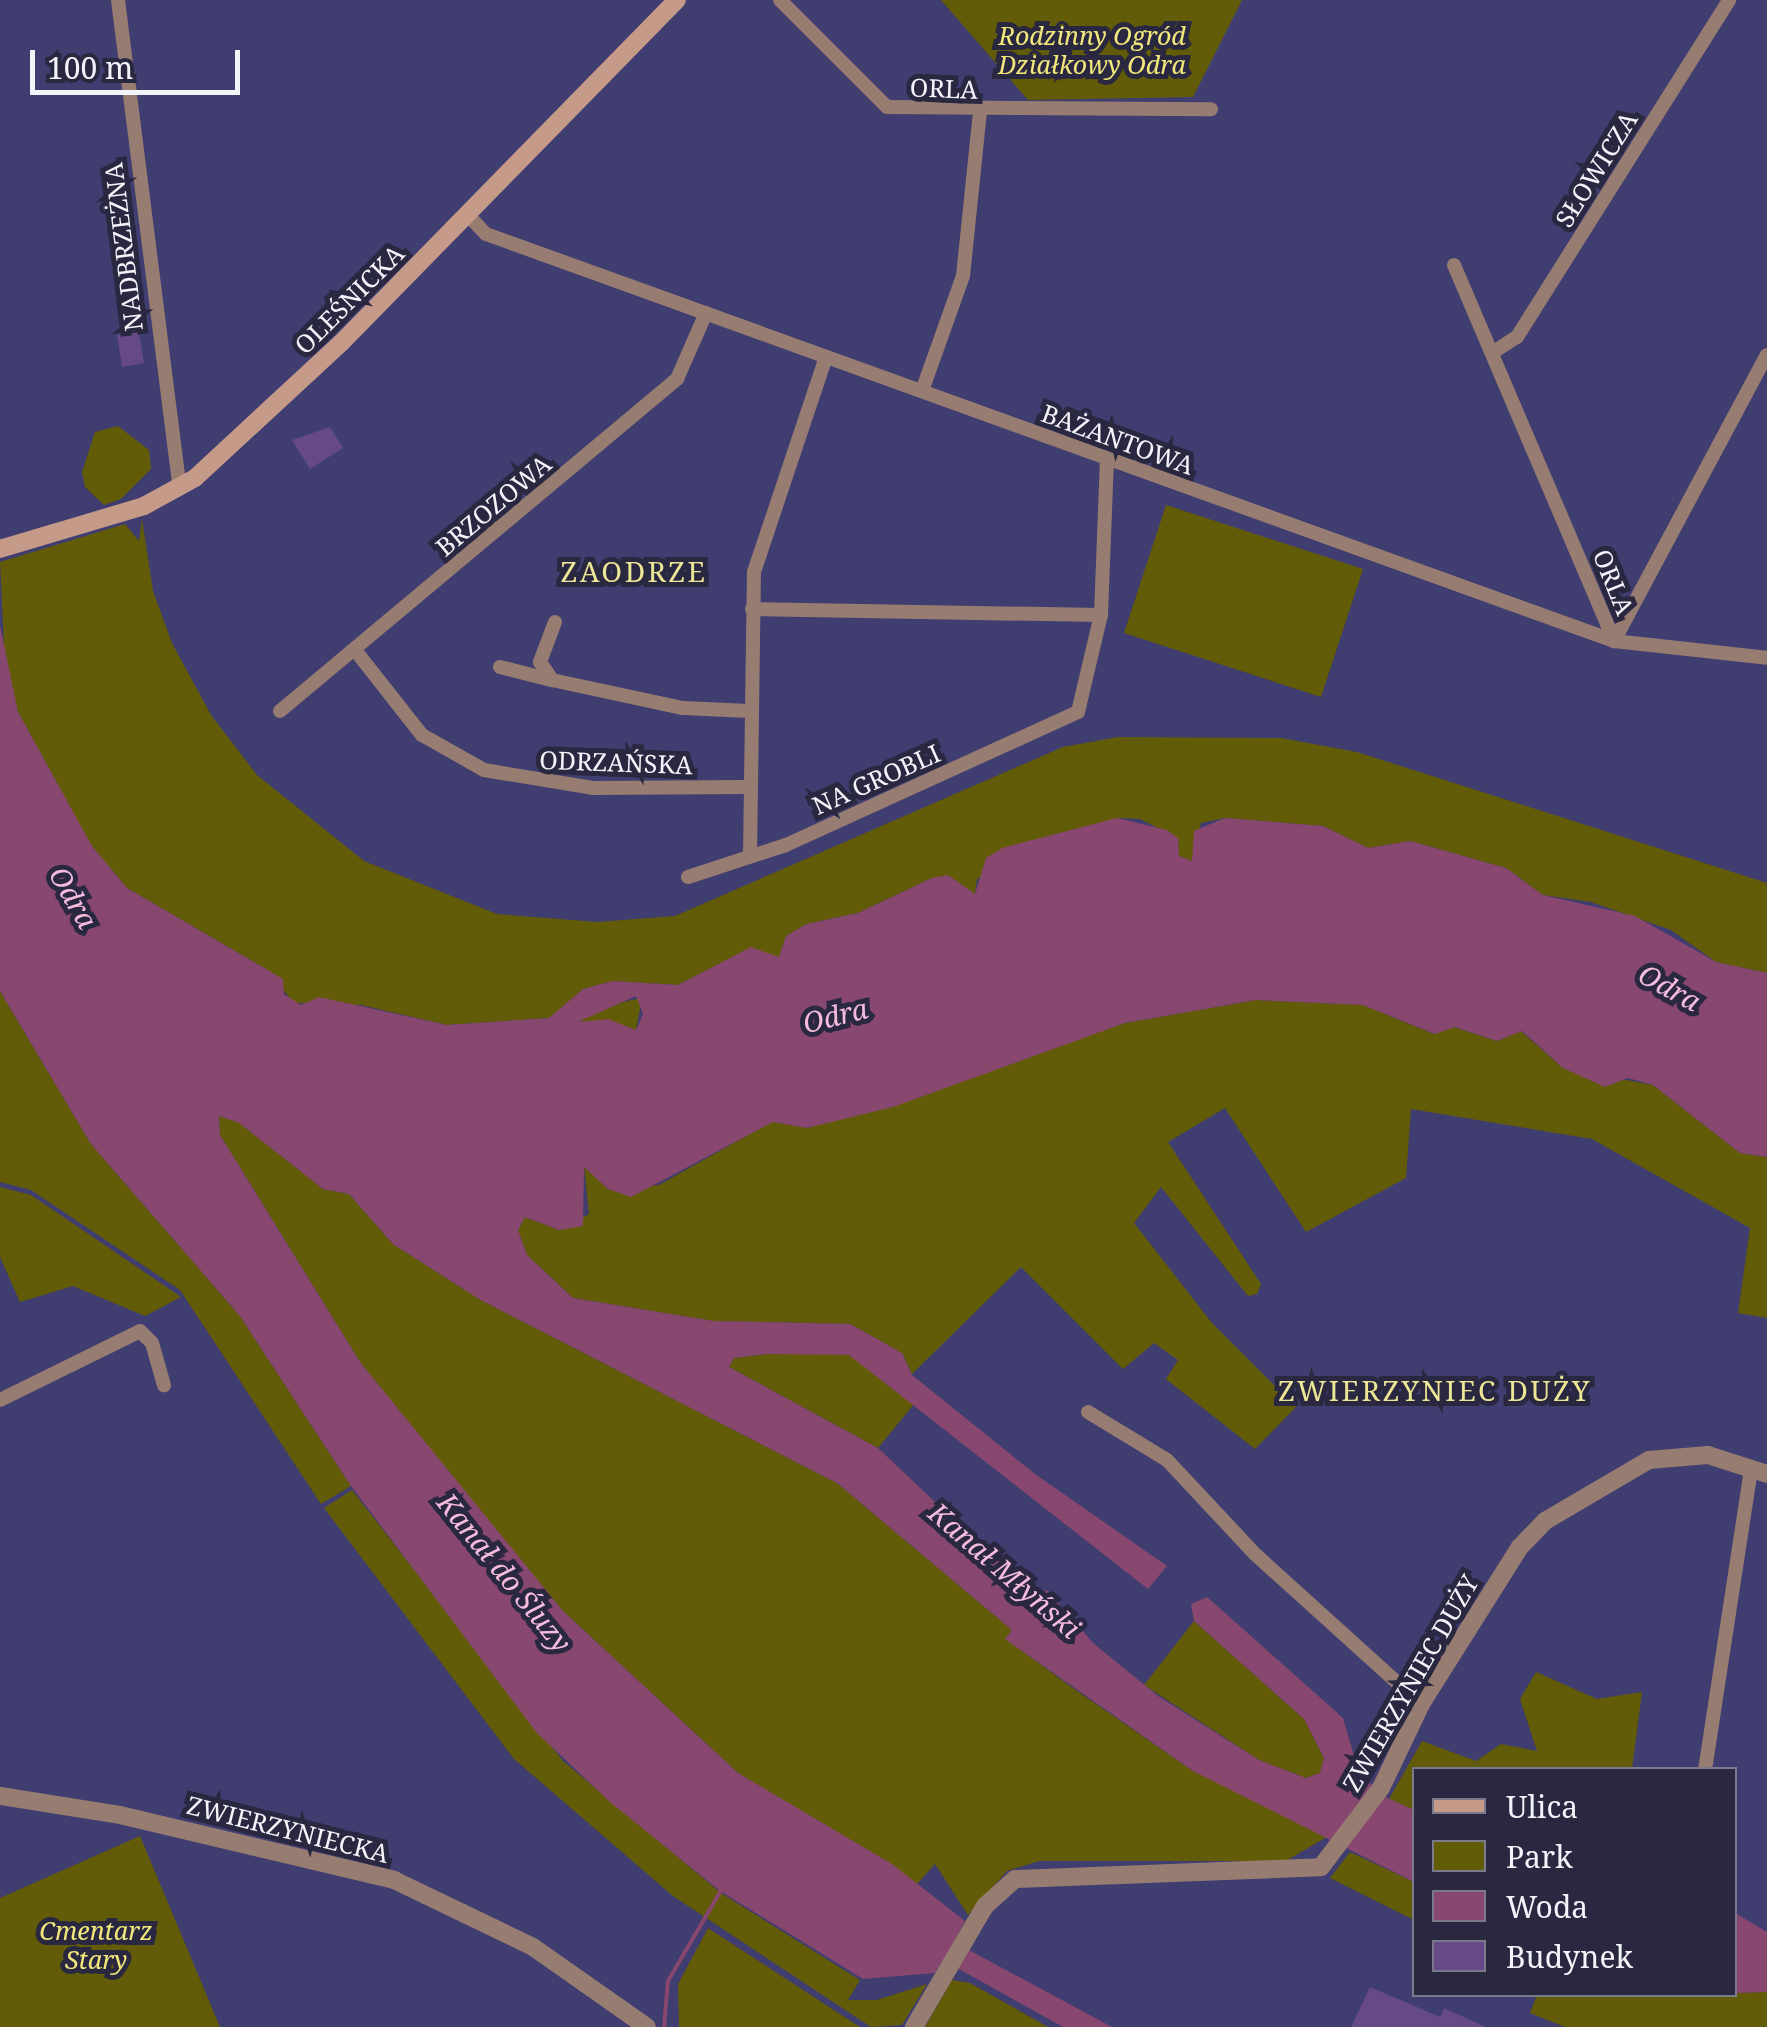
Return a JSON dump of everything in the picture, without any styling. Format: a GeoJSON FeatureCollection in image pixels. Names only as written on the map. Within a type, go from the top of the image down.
{"type":"FeatureCollection","features":[{"type":"Feature","properties":{"kind":"main road","name":"OLEŚNICKA"},"geometry":{"type":"LineString","coordinates":[[0,550],[122,512],[180,488],[256,426],[678,0]]}},
{"type":"Feature","properties":{"kind":"street","name":"NADBRZEŻNA"},"geometry":{"type":"LineString","coordinates":[[118,0],[180,488]]}},
{"type":"Feature","properties":{"kind":"street","name":"ORLA"},"geometry":{"type":"LineString","coordinates":[[780,0],[877,102],[980,112],[1211,109]]}},
{"type":"Feature","properties":{"kind":"street","name":"SŁOWICZA"},"geometry":{"type":"LineString","coordinates":[[1492,353],[1517,337],[1729,0]]}},
{"type":"Feature","properties":{"kind":"street"},"geometry":{"type":"LineString","coordinates":[[922,392],[963,276],[980,112]]}},
{"type":"Feature","properties":{"kind":"street","name":"BAŻANTOWA"},"geometry":{"type":"LineString","coordinates":[[468,216],[486,234],[1614,641],[1767,658]]}},
{"type":"Feature","properties":{"kind":"street","name":"ORLA"},"geometry":{"type":"LineString","coordinates":[[1454,265],[1614,641]]}},
{"type":"Feature","properties":{"kind":"street","name":"BRZOZOWA"},"geometry":{"type":"LineString","coordinates":[[280,711],[683,374],[706,312]]}},
{"type":"Feature","properties":{"kind":"street"},"geometry":{"type":"LineString","coordinates":[[1614,641],[1767,355]]}},
{"type":"Feature","properties":{"kind":"street"},"geometry":{"type":"LineString","coordinates":[[750,856],[747,787],[752,609],[763,539],[826,356]]}},
{"type":"Feature","properties":{"kind":"street"},"geometry":{"type":"LineString","coordinates":[[752,609],[1101,615],[1107,460]]}},
{"type":"Feature","properties":{"kind":"street","name":"NA GROBLI"},"geometry":{"type":"LineString","coordinates":[[688,877],[750,856],[1078,712],[1101,615]]}},
{"type":"Feature","properties":{"kind":"street"},"geometry":{"type":"LineString","coordinates":[[552,680],[540,662],[556,622]]}},
{"type":"Feature","properties":{"kind":"street","name":"ODRZAŃSKA"},"geometry":{"type":"LineString","coordinates":[[356,650],[422,735],[496,774],[593,788],[747,787]]}},
{"type":"Feature","properties":{"kind":"street"},"geometry":{"type":"LineString","coordinates":[[500,666],[683,708],[749,712]]}},
{"type":"Feature","properties":{"kind":"street"},"geometry":{"type":"LineString","coordinates":[[0,1400],[140,1331],[152,1343],[164,1385]]}},
{"type":"Feature","properties":{"kind":"street"},"geometry":{"type":"LineString","coordinates":[[1088,1412],[1167,1460],[1256,1556],[1420,1704]]}},
{"type":"Feature","properties":{"kind":"street","name":"ZWIERZYNIEC DUŻY"},"geometry":{"type":"LineString","coordinates":[[914,2027],[974,1926],[1015,1880],[1292,1873],[1321,1867],[1382,1788],[1420,1704],[1520,1548],[1574,1500],[1650,1460],[1678,1454],[1759,1472]]}},
{"type":"Feature","properties":{"kind":"street"},"geometry":{"type":"LineString","coordinates":[[1706,1767],[1759,1472]]}},
{"type":"Feature","properties":{"kind":"street","name":"ZWIERZYNIECKA"},"geometry":{"type":"LineString","coordinates":[[0,1796],[120,1815],[394,1880],[532,1947],[647,2027]]}},
{"type":"Feature","properties":{"kind":"green space","name":"Rodzinny Ogród Działkowy Odra"},"geometry":{"type":"Polygon","coordinates":[[[941,0],[1242,0],[1193,97],[1028,100],[941,0]]]}},
{"type":"Feature","properties":{"kind":"green space"},"geometry":{"type":"Polygon","coordinates":[[[118,426],[149,450],[151,469],[121,499],[104,505],[85,487],[82,472],[95,432],[118,426]]]}},
{"type":"Feature","properties":{"kind":"green space"},"geometry":{"type":"Polygon","coordinates":[[[1166,505],[1363,569],[1321,697],[1124,633],[1166,505]]]}},
{"type":"Feature","properties":{"kind":"green space"},"geometry":{"type":"Polygon","coordinates":[[[142,519],[153,591],[172,643],[211,715],[257,775],[364,861],[497,914],[597,922],[675,916],[1063,747],[1118,737],[1281,738],[1357,752],[1767,883],[1767,973],[1716,962],[1671,930],[1591,902],[1543,895],[1506,868],[1410,841],[1368,848],[1323,826],[1225,818],[1201,823],[1192,861],[1179,856],[1178,838],[1140,819],[1117,818],[977,879],[975,894],[932,878],[858,913],[807,924],[786,936],[779,957],[737,955],[678,985],[613,981],[583,989],[549,1018],[447,1025],[361,1005],[294,1003],[266,969],[127,888],[91,846],[18,712],[5,666],[0,562],[125,524],[139,541],[142,519]]]}},
{"type":"Feature","properties":{"kind":"green space"},"geometry":{"type":"Polygon","coordinates":[[[0,991],[91,1144],[240,1316],[351,1486],[321,1504],[180,1290],[31,1190],[0,1182],[0,991]]]}},
{"type":"Feature","properties":{"kind":"green space"},"geometry":{"type":"Polygon","coordinates":[[[642,998],[636,1030],[578,1021],[603,1006],[642,998]]]}},
{"type":"Feature","properties":{"kind":"green space"},"geometry":{"type":"Polygon","coordinates":[[[1256,1000],[1363,1005],[1434,1034],[1454,1027],[1497,1041],[1521,1031],[1563,1068],[1653,1085],[1740,1153],[1767,1157],[1767,1318],[1738,1313],[1750,1228],[1592,1139],[1411,1109],[1406,1178],[1306,1232],[1225,1108],[1168,1142],[1261,1284],[1257,1294],[1248,1296],[1161,1187],[1134,1223],[1212,1323],[1296,1407],[1255,1449],[1166,1379],[1178,1360],[1154,1343],[1123,1369],[1021,1267],[912,1374],[902,1353],[850,1324],[713,1321],[573,1298],[527,1255],[518,1230],[525,1217],[559,1230],[589,1214],[584,1166],[608,1189],[659,1185],[773,1121],[808,1128],[1125,1023],[1256,1000]]]}},
{"type":"Feature","properties":{"kind":"green space"},"geometry":{"type":"Polygon","coordinates":[[[219,1116],[240,1123],[323,1189],[349,1194],[393,1244],[479,1299],[837,1483],[1012,1630],[1006,1639],[1070,1686],[1193,1771],[1330,1835],[1286,1861],[1039,1861],[1007,1871],[968,1915],[935,1864],[917,1884],[738,1773],[563,1611],[449,1480],[360,1362],[220,1135],[219,1116]]]}},
{"type":"Feature","properties":{"kind":"green space"},"geometry":{"type":"Polygon","coordinates":[[[0,1187],[31,1195],[181,1297],[145,1316],[73,1286],[20,1302],[0,1257],[0,1187]]]}},
{"type":"Feature","properties":{"kind":"green space"},"geometry":{"type":"Polygon","coordinates":[[[849,1354],[914,1404],[878,1448],[729,1367],[734,1358],[849,1354]]]}},
{"type":"Feature","properties":{"kind":"green space"},"geometry":{"type":"Polygon","coordinates":[[[352,1490],[563,1761],[721,1893],[860,1980],[848,2000],[877,2000],[927,1984],[902,2025],[871,2027],[673,1896],[514,1759],[324,1508],[352,1490]]]}},
{"type":"Feature","properties":{"kind":"green space"},"geometry":{"type":"Polygon","coordinates":[[[1194,1621],[1304,1719],[1324,1758],[1320,1773],[1306,1778],[1259,1760],[1144,1685],[1194,1621]]]}},
{"type":"Feature","properties":{"kind":"green space"},"geometry":{"type":"Polygon","coordinates":[[[1536,1672],[1597,1699],[1642,1692],[1632,1767],[1412,1767],[1412,1809],[1389,1799],[1422,1741],[1476,1761],[1501,1744],[1537,1751],[1520,1699],[1536,1672]]]}},
{"type":"Feature","properties":{"kind":"green space","name":"Cmentarz Stary"},"geometry":{"type":"Polygon","coordinates":[[[140,1836],[220,2027],[0,2027],[0,1898],[140,1836]]]}},
{"type":"Feature","properties":{"kind":"green space"},"geometry":{"type":"Polygon","coordinates":[[[1350,1852],[1412,1881],[1412,1919],[1330,1878],[1350,1852]]]}},
{"type":"Feature","properties":{"kind":"green space"},"geometry":{"type":"Polygon","coordinates":[[[708,1928],[860,2027],[679,2027],[678,1984],[708,1928]]]}},
{"type":"Feature","properties":{"kind":"green space"},"geometry":{"type":"Polygon","coordinates":[[[952,1980],[970,1983],[1048,2027],[925,2027],[952,1980]]]}},
{"type":"Feature","properties":{"kind":"green space"},"geometry":{"type":"Polygon","coordinates":[[[1737,1992],[1767,1992],[1767,2027],[1565,2027],[1530,2013],[1536,1997],[1737,1997],[1737,1992]]]}},
{"type":"Feature","properties":{"kind":"water"},"geometry":{"type":"Polygon","coordinates":[[[0,625],[18,712],[92,846],[127,888],[283,979],[284,994],[301,1005],[319,997],[447,1025],[549,1018],[583,989],[613,981],[678,985],[751,947],[779,957],[786,936],[807,924],[858,913],[932,878],[948,875],[975,894],[986,858],[1002,848],[1117,818],[1167,830],[1178,838],[1179,856],[1192,861],[1194,831],[1225,818],[1323,826],[1368,848],[1410,841],[1506,868],[1543,895],[1635,916],[1716,962],[1767,973],[1767,1157],[1740,1153],[1653,1085],[1628,1078],[1605,1087],[1563,1068],[1522,1031],[1497,1041],[1455,1027],[1435,1034],[1363,1005],[1256,1000],[1125,1023],[893,1107],[807,1128],[773,1122],[631,1197],[608,1189],[584,1167],[583,1226],[559,1230],[525,1217],[518,1230],[527,1255],[573,1298],[713,1321],[850,1324],[902,1353],[912,1375],[1035,1474],[1167,1566],[1148,1589],[849,1355],[767,1354],[734,1358],[729,1367],[878,1448],[950,1516],[944,1524],[995,1554],[985,1565],[986,1554],[969,1541],[963,1547],[948,1538],[1029,1608],[987,1567],[998,1555],[1042,1594],[1047,1590],[1093,1643],[1158,1696],[1259,1760],[1306,1778],[1320,1773],[1324,1758],[1304,1719],[1194,1621],[1191,1604],[1207,1597],[1343,1718],[1357,1766],[1379,1794],[1412,1809],[1412,1881],[1193,1771],[1005,1639],[1012,1630],[837,1483],[479,1299],[393,1244],[349,1194],[323,1189],[239,1123],[219,1116],[220,1135],[360,1362],[563,1611],[738,1773],[892,1864],[965,1921],[954,1942],[1112,2027],[1063,2027],[943,1960],[935,1973],[863,1979],[720,1891],[610,1802],[537,1733],[351,1486],[240,1316],[91,1144],[0,991],[0,625]],[[636,996],[578,1022],[608,1019],[636,1030],[643,1014],[636,996]]]}},
{"type":"Feature","properties":{"kind":"water"},"geometry":{"type":"Polygon","coordinates":[[[1737,1914],[1767,1932],[1767,1992],[1737,1993],[1737,1914]]]}},
{"type":"Feature","properties":{"kind":"building"},"geometry":{"type":"Polygon","coordinates":[[[139,332],[144,363],[122,367],[117,335],[139,332]]]}},
{"type":"Feature","properties":{"kind":"building"},"geometry":{"type":"Polygon","coordinates":[[[330,427],[343,448],[310,469],[292,440],[330,427]]]}},
{"type":"Feature","properties":{"kind":"building"},"geometry":{"type":"Polygon","coordinates":[[[1370,1987],[1440,2017],[1444,2008],[1486,2027],[1351,2027],[1370,1987]]]}},
{"type":"Feature","properties":{"kind":"waterway"},"geometry":{"type":"LineString","coordinates":[[664,2027],[668,1981],[723,1887]]}},
{"type":"Feature","properties":{"kind":"district","name":"ZAODRZE"},"geometry":{"type":"Point","coordinates":[634,571]}},
{"type":"Feature","properties":{"kind":"district","name":"ZWIERZYNIEC DUŻY"},"geometry":{"type":"Point","coordinates":[1435,1390]}},
{"type":"Feature","properties":{"kind":"water label","name":"Odra"},"geometry":{"type":"Point","coordinates":[74,897]}},
{"type":"Feature","properties":{"kind":"water label","name":"Odra"},"geometry":{"type":"Point","coordinates":[1670,987]}},
{"type":"Feature","properties":{"kind":"water label","name":"Odra"},"geometry":{"type":"Point","coordinates":[835,1015]}},
{"type":"Feature","properties":{"kind":"water label","name":"Kanał Młyński"},"geometry":{"type":"Point","coordinates":[1005,1570]}},
{"type":"Feature","properties":{"kind":"water label","name":"Kanał do Śluzy"},"geometry":{"type":"Point","coordinates":[505,1572]}}]}
